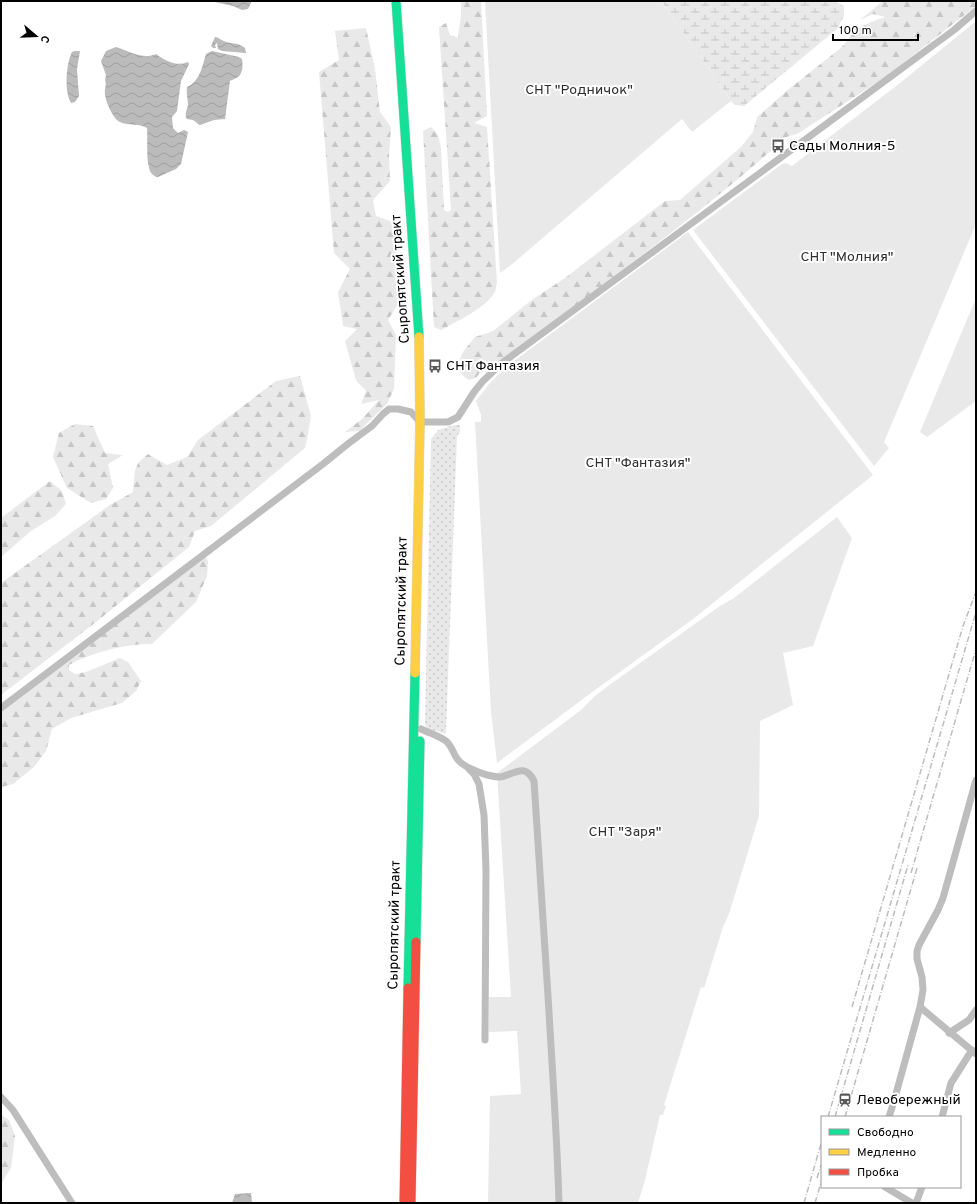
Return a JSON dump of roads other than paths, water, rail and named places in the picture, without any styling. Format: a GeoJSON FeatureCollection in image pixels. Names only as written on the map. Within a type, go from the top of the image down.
{"type":"FeatureCollection","features":[{"type":"Feature","properties":{"kind":"main road","name":"Сыропятский тракт"},"geometry":{"type":"LineString","coordinates":[[396,1],[419,330],[423,422],[421,730],[411,1203]]}},
{"type":"Feature","properties":{"kind":"main road","name":"Сыропятский тракт"},"geometry":{"type":"LineString","coordinates":[[402,1],[426,336],[404,1203]]}},
{"type":"Feature","properties":{"kind":"street"},"geometry":{"type":"LineString","coordinates":[[1,708],[323,464],[372,426],[389,410],[398,409],[411,412],[423,422],[448,422],[458,417],[483,381],[502,363],[954,30],[976,11]]}},
{"type":"Feature","properties":{"kind":"street"},"geometry":{"type":"LineString","coordinates":[[421,730],[446,742],[459,761],[468,767],[494,777],[501,777],[514,772],[526,772],[534,781],[542,888],[559,1203]]}},
{"type":"Feature","properties":{"kind":"street"},"geometry":{"type":"LineString","coordinates":[[468,767],[474,774],[479,784],[484,815],[486,863],[485,1040]]}},
{"type":"Feature","properties":{"kind":"street"},"geometry":{"type":"LineString","coordinates":[[889,1116],[920,1007],[923,990],[922,977],[916,959],[917,951],[938,910],[976,780]]}},
{"type":"Feature","properties":{"kind":"street"},"geometry":{"type":"LineString","coordinates":[[920,1007],[949,1033],[974,1052],[951,1083],[942,1116]]}},
{"type":"Feature","properties":{"kind":"street"},"geometry":{"type":"LineString","coordinates":[[949,1033],[969,1020],[976,1010]]}},
{"type":"Feature","properties":{"kind":"street"},"geometry":{"type":"LineString","coordinates":[[1,1097],[13,1110],[72,1203]]}},
{"type":"Feature","properties":{"kind":"street"},"geometry":{"type":"LineString","coordinates":[[887,1188],[912,1203]]}},
{"type":"Feature","properties":{"kind":"street"},"geometry":{"type":"LineString","coordinates":[[916,1203],[922,1188]]}},
{"type":"Feature","properties":{"kind":"water"},"geometry":{"type":"Polygon","coordinates":[[[210,1],[251,1],[251,3],[248,9],[242,10],[233,6],[210,1]]]}},
{"type":"Feature","properties":{"kind":"water"},"geometry":{"type":"Polygon","coordinates":[[[215,37],[218,37],[223,41],[242,46],[245,48],[246,53],[222,51],[218,49],[217,43],[215,45],[216,48],[213,48],[211,46],[215,37]]]}},
{"type":"Feature","properties":{"kind":"water"},"geometry":{"type":"Polygon","coordinates":[[[116,47],[146,56],[156,54],[175,64],[188,62],[189,64],[181,81],[177,111],[172,117],[173,128],[178,133],[184,130],[188,132],[181,164],[176,169],[158,177],[152,174],[148,165],[147,128],[120,122],[112,114],[107,102],[105,93],[106,75],[101,61],[106,51],[116,47]]]}},
{"type":"Feature","properties":{"kind":"water"},"geometry":{"type":"Polygon","coordinates":[[[80,51],[77,69],[79,96],[75,102],[71,103],[67,92],[68,63],[72,52],[80,51]]]}},
{"type":"Feature","properties":{"kind":"water"},"geometry":{"type":"Polygon","coordinates":[[[212,51],[239,57],[242,59],[243,63],[239,76],[230,81],[225,119],[214,120],[200,125],[193,120],[187,119],[186,117],[188,105],[187,87],[198,77],[206,54],[212,51]]]}},
{"type":"Feature","properties":{"kind":"water"},"geometry":{"type":"Polygon","coordinates":[[[251,1193],[252,1203],[232,1203],[235,1194],[251,1193]]]}},
{"type":"Feature","properties":{"kind":"railway"},"geometry":{"type":"LineString","coordinates":[[852,1007],[963,626],[976,592]]}},
{"type":"Feature","properties":{"kind":"railway"},"geometry":{"type":"LineString","coordinates":[[828,1116],[976,612]]}},
{"type":"Feature","properties":{"kind":"railway"},"geometry":{"type":"LineString","coordinates":[[911,873],[976,649]]}},
{"type":"Feature","properties":{"kind":"railway"},"geometry":{"type":"LineString","coordinates":[[835,1116],[908,865]]}},
{"type":"Feature","properties":{"kind":"railway"},"geometry":{"type":"LineString","coordinates":[[845,1116],[917,868]]}},
{"type":"Feature","properties":{"kind":"railway"},"geometry":{"type":"LineString","coordinates":[[804,1203],[821,1144]]}},
{"type":"Feature","properties":{"kind":"railway"},"geometry":{"type":"LineString","coordinates":[[817,1178],[821,1165]]}},
{"type":"Feature","properties":{"kind":"railway"},"geometry":{"type":"LineString","coordinates":[[815,1203],[821,1182]]}},
{"type":"Feature","properties":{"kind":"place","name":"Сады Молния-5"},"geometry":{"type":"Point","coordinates":[778,146]}},
{"type":"Feature","properties":{"kind":"place","name":"СНТ Фантазия"},"geometry":{"type":"Point","coordinates":[435,366]}},
{"type":"Feature","properties":{"kind":"place","name":"Левобережный"},"geometry":{"type":"Point","coordinates":[845,1100]}},
{"type":"Feature","properties":{"kind":"park label","name":"СНТ \"Родничок\""},"geometry":{"type":"Point","coordinates":[579,90]}},
{"type":"Feature","properties":{"kind":"park label","name":"СНТ \"Молния\""},"geometry":{"type":"Point","coordinates":[847,257]}},
{"type":"Feature","properties":{"kind":"park label","name":"СНТ \"Фантазия\""},"geometry":{"type":"Point","coordinates":[638,463]}},
{"type":"Feature","properties":{"kind":"park label","name":"СНТ \"Заря\""},"geometry":{"type":"Point","coordinates":[625,832]}}]}
